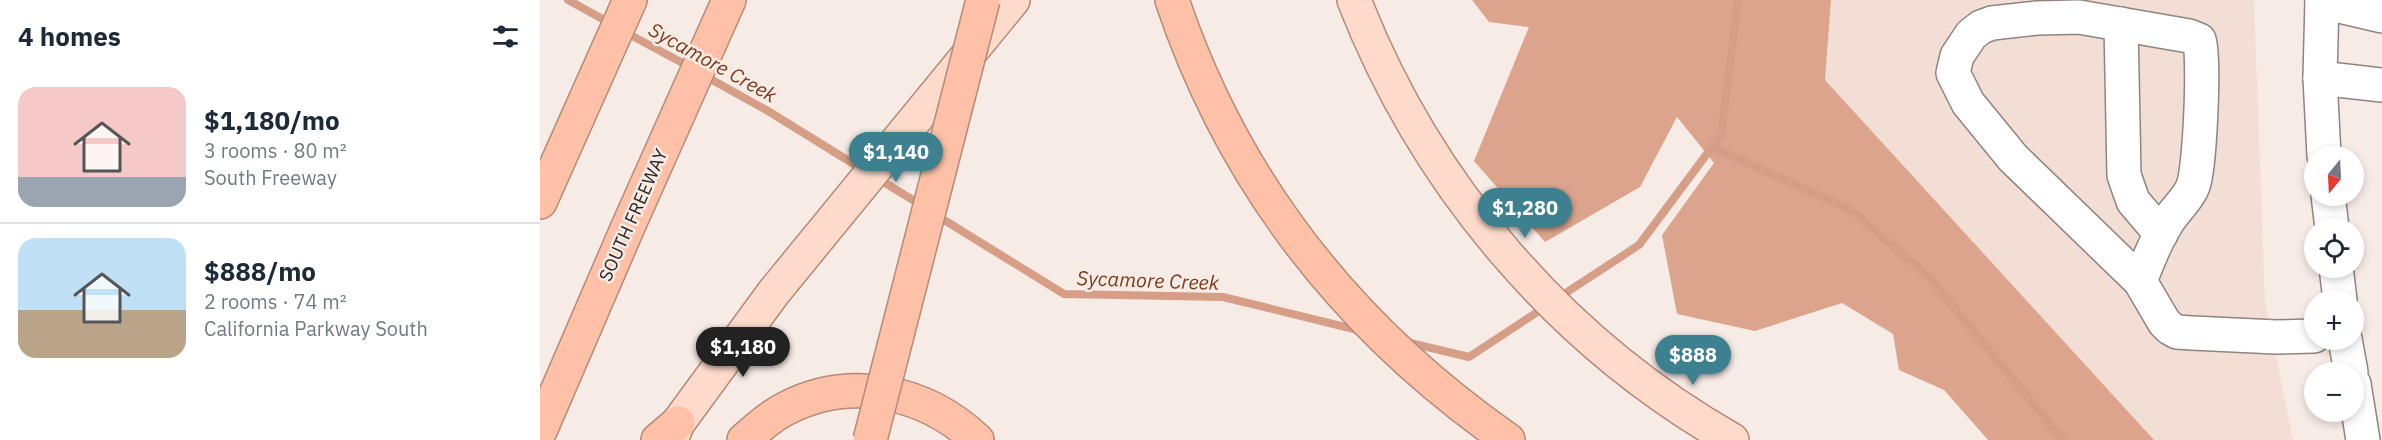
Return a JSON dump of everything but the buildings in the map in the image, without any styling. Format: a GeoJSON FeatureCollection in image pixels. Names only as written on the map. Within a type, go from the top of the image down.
{"type":"FeatureCollection","features":[{"type":"Feature","properties":{"kind":"highway"},"geometry":{"type":"LineString","coordinates":[[543,195],[630,0]]}},
{"type":"Feature","properties":{"kind":"highway","name":"SOUTH FREEWAY"},"geometry":{"type":"LineString","coordinates":[[540,431],[729,0]]}},
{"type":"Feature","properties":{"kind":"highway"},"geometry":{"type":"LineString","coordinates":[[870,440],[983,0]]}},
{"type":"Feature","properties":{"kind":"highway"},"geometry":{"type":"LineString","coordinates":[[1172,0],[1226,130],[1283,222],[1363,318],[1409,363],[1467,412],[1508,440]]}},
{"type":"Feature","properties":{"kind":"highway"},"geometry":{"type":"LineString","coordinates":[[744,440],[771,418],[804,401],[827,395],[873,391],[898,395],[943,412],[961,424],[977,440]]}},
{"type":"Feature","properties":{"kind":"main road"},"geometry":{"type":"LineString","coordinates":[[669,434],[774,292],[1013,0]]}},
{"type":"Feature","properties":{"kind":"main road"},"geometry":{"type":"LineString","coordinates":[[1354,0],[1365,29],[1410,118],[1461,196],[1506,256],[1550,303],[1587,337],[1659,394],[1732,440]]}},
{"type":"Feature","properties":{"kind":"street"},"geometry":{"type":"LineString","coordinates":[[2323,146],[2320,78],[2322,1],[2382,15]]}},
{"type":"Feature","properties":{"kind":"street"},"geometry":{"type":"LineString","coordinates":[[2140,281],[2168,219],[2189,194],[2196,177],[2199,142],[2200,42],[2189,36],[2079,17],[2037,18],[1992,23],[1981,27],[1971,35],[1957,56],[1953,73],[1968,103],[2013,158],[2140,281],[2164,322],[2177,332],[2304,336]]}},
{"type":"Feature","properties":{"kind":"street"},"geometry":{"type":"LineString","coordinates":[[2121,24],[2124,176],[2133,201],[2161,234]]}},
{"type":"Feature","properties":{"kind":"street"},"geometry":{"type":"LineString","coordinates":[[2320,78],[2382,85]]}},
{"type":"Feature","properties":{"kind":"street"},"geometry":{"type":"LineString","coordinates":[[2360,422],[2363,440]]}},
{"type":"Feature","properties":{"kind":"shaded area"},"geometry":{"type":"Polygon","coordinates":[[[1472,0],[1831,0],[1825,80],[2154,440],[1988,440],[1944,390],[1899,370],[1893,334],[1842,303],[1755,331],[1677,314],[1662,235],[1714,163],[1677,117],[1640,187],[1545,242],[1474,161],[1529,27],[1489,22],[1472,0]]]}},
{"type":"Feature","properties":{"kind":"shaded area"},"geometry":{"type":"Polygon","coordinates":[[[1831,0],[2254,0],[2265,303],[2293,440],[2154,440],[1825,80],[1831,0]]]}},
{"type":"Feature","properties":{"kind":"waterway","name":"Sycamore Creek"},"geometry":{"type":"LineString","coordinates":[[568,0],[610,23]]}},
{"type":"Feature","properties":{"kind":"waterway","name":"Sycamore Creek"},"geometry":{"type":"LineString","coordinates":[[1558,298],[1639,245],[1721,135],[1738,0]]}},
{"type":"Feature","properties":{"kind":"waterway","name":"Sycamore Creek"},"geometry":{"type":"LineString","coordinates":[[623,31],[692,68]]}},
{"type":"Feature","properties":{"kind":"waterway","name":"Sycamore Creek"},"geometry":{"type":"LineString","coordinates":[[705,76],[768,111],[865,171]]}},
{"type":"Feature","properties":{"kind":"waterway"},"geometry":{"type":"LineString","coordinates":[[1712,147],[1851,210],[1928,276],[2063,440]]}},
{"type":"Feature","properties":{"kind":"waterway","name":"Sycamore Creek"},"geometry":{"type":"LineString","coordinates":[[877,178],[921,205]]}},
{"type":"Feature","properties":{"kind":"waterway","name":"Sycamore Creek"},"geometry":{"type":"LineString","coordinates":[[936,215],[1064,294],[1223,297],[1362,331]]}},
{"type":"Feature","properties":{"kind":"waterway","name":"Sycamore Creek"},"geometry":{"type":"LineString","coordinates":[[1406,342],[1469,357],[1545,307]]}}]}
